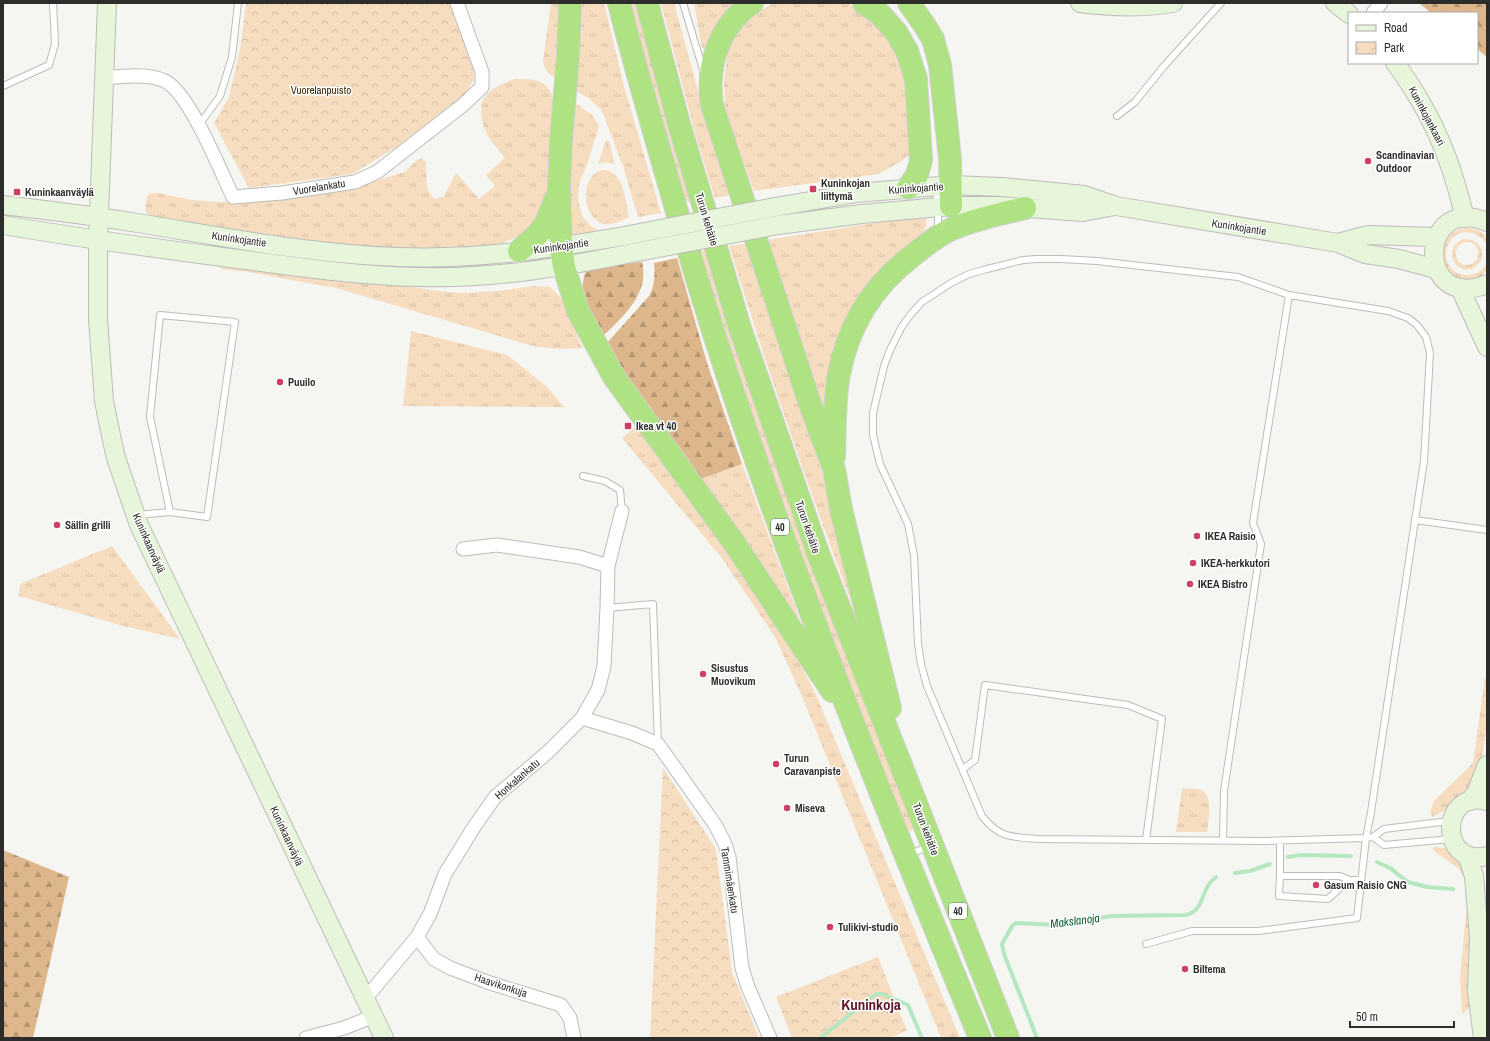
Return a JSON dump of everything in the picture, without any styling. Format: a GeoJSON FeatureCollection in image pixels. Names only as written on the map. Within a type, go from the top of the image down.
{"type":"FeatureCollection","features":[{"type":"Feature","properties":{"kind":"highway"},"geometry":{"type":"LineString","coordinates":[[570,3],[559,189],[563,256],[578,311],[609,368],[735,544],[855,726]]}},
{"type":"Feature","properties":{"kind":"highway","name":"40"},"geometry":{"type":"LineString","coordinates":[[619,3],[652,127],[714,336],[792,561],[905,856],[980,1038]]}},
{"type":"Feature","properties":{"kind":"highway","name":"Turun kehätie"},"geometry":{"type":"LineString","coordinates":[[647,3],[679,124],[740,328],[818,556],[1008,1038]]}},
{"type":"Feature","properties":{"kind":"highway"},"geometry":{"type":"LineString","coordinates":[[752,3],[736,17],[720,40],[713,58],[710,91],[712,104],[727,154],[810,404],[834,469],[841,509],[908,783]]}},
{"type":"Feature","properties":{"kind":"highway"},"geometry":{"type":"LineString","coordinates":[[864,3],[880,14],[896,32],[906,51],[916,79],[921,160],[917,175],[908,188]]}},
{"type":"Feature","properties":{"kind":"highway"},"geometry":{"type":"LineString","coordinates":[[909,3],[933,39],[938,55],[944,96],[944,196]]}},
{"type":"Feature","properties":{"kind":"highway"},"geometry":{"type":"LineString","coordinates":[[519,252],[538,234],[546,223],[559,189]]}},
{"type":"Feature","properties":{"kind":"highway"},"geometry":{"type":"LineString","coordinates":[[834,469],[839,375],[849,335],[868,302],[880,285],[902,263],[937,236],[973,222],[1025,208]]}},
{"type":"Feature","properties":{"kind":"main road","name":"Kuninkaanväylä"},"geometry":{"type":"LineString","coordinates":[[107,3],[98,240],[97,312],[104,401],[116,458],[139,525],[384,1038]]}},
{"type":"Feature","properties":{"kind":"main road"},"geometry":{"type":"LineString","coordinates":[[1080,3],[1112,6],[1137,6],[1173,3]]}},
{"type":"Feature","properties":{"kind":"main road"},"geometry":{"type":"LineString","coordinates":[[1335,3],[1348,13]]}},
{"type":"Feature","properties":{"kind":"main road","name":"Kuninkojankaari"},"geometry":{"type":"LineString","coordinates":[[1396,64],[1404,73],[1441,140],[1457,183],[1465,218]]}},
{"type":"Feature","properties":{"kind":"main road","name":"Kuninkojantie"},"geometry":{"type":"LineString","coordinates":[[3,225],[98,240],[311,269],[372,275],[420,277],[483,276],[529,272],[563,256],[624,236],[776,216],[862,214],[944,196],[1002,187],[1084,195],[1116,206],[1338,243],[1365,254],[1399,259],[1436,269]]}},
{"type":"Feature","properties":{"kind":"main road","name":"Kuninkojantie"},"geometry":{"type":"LineString","coordinates":[[3,205],[99,217],[314,250],[425,258],[482,256],[519,252],[563,256],[627,254],[776,216],[857,193],[908,188],[944,196],[1025,208],[1083,212],[1116,206]]}},
{"type":"Feature","properties":{"kind":"main road"},"geometry":{"type":"LineString","coordinates":[[1487,222],[1477,218],[1465,218],[1449,224],[1436,237],[1433,257],[1436,269],[1440,276],[1449,284],[1460,288],[1476,288],[1487,284]]}},
{"type":"Feature","properties":{"kind":"main road","name":"Kuninkojantie"},"geometry":{"type":"LineString","coordinates":[[1338,243],[1368,235],[1436,237]]}},
{"type":"Feature","properties":{"kind":"main road"},"geometry":{"type":"LineString","coordinates":[[1460,288],[1487,347]]}},
{"type":"Feature","properties":{"kind":"main road"},"geometry":{"type":"LineString","coordinates":[[1487,765],[1476,793],[1479,801],[1462,805],[1457,810],[1451,821],[1450,834],[1459,850],[1467,855],[1474,857],[1487,856]]}},
{"type":"Feature","properties":{"kind":"main road"},"geometry":{"type":"LineString","coordinates":[[1467,855],[1474,876],[1479,938],[1477,991],[1482,1036]]}},
{"type":"Feature","properties":{"kind":"street","name":"Vuorelankatu"},"geometry":{"type":"LineString","coordinates":[[104,78],[149,77],[164,81],[173,87],[182,97],[198,125],[233,197],[282,193],[355,182],[377,172],[457,110],[482,88],[482,72],[457,3]]}},
{"type":"Feature","properties":{"kind":"street"},"geometry":{"type":"LineString","coordinates":[[1374,12],[1381,3]]}},
{"type":"Feature","properties":{"kind":"street","name":"Honkalankatu"},"geometry":{"type":"LineString","coordinates":[[365,999],[417,937],[430,914],[445,874],[474,827],[495,797],[548,752],[582,718],[598,690],[604,666],[608,608],[608,566],[622,511]]}},
{"type":"Feature","properties":{"kind":"street"},"geometry":{"type":"LineString","coordinates":[[463,549],[497,545],[579,557],[608,566]]}},
{"type":"Feature","properties":{"kind":"street"},"geometry":{"type":"LineString","coordinates":[[582,718],[632,733],[658,744]]}},
{"type":"Feature","properties":{"kind":"street","name":"Tammimäenkatu"},"geometry":{"type":"LineString","coordinates":[[658,744],[716,826],[725,844],[729,858],[742,968],[748,987],[770,1038]]}},
{"type":"Feature","properties":{"kind":"street","name":"Haavikonkuja"},"geometry":{"type":"LineString","coordinates":[[417,937],[434,959],[450,968],[490,983],[561,1005],[570,1018],[574,1038]]}},
{"type":"Feature","properties":{"kind":"street"},"geometry":{"type":"LineString","coordinates":[[306,1038],[344,1028],[374,1016]]}},
{"type":"Feature","properties":{"kind":"lane"},"geometry":{"type":"LineString","coordinates":[[3,86],[49,65],[55,44],[53,3]]}},
{"type":"Feature","properties":{"kind":"lane"},"geometry":{"type":"LineString","coordinates":[[198,125],[220,96],[232,57],[238,3]]}},
{"type":"Feature","properties":{"kind":"lane"},"geometry":{"type":"LineString","coordinates":[[683,3],[695,48],[710,91]]}},
{"type":"Feature","properties":{"kind":"lane"},"geometry":{"type":"LineString","coordinates":[[1117,116],[1135,102],[1164,66],[1221,3]]}},
{"type":"Feature","properties":{"kind":"lane"},"geometry":{"type":"LineString","coordinates":[[937,236],[944,196]]}},
{"type":"Feature","properties":{"kind":"lane"},"geometry":{"type":"LineString","coordinates":[[1146,944],[1192,931],[1258,931],[1357,918],[1360,880],[1366,838],[1424,461],[1430,352],[1429,344],[1422,330],[1408,318],[1388,311],[1288,295],[1238,277],[1097,260],[1061,259],[1024,260],[969,274],[951,283],[922,302],[901,328],[884,366],[873,413],[873,435],[880,464],[908,524],[914,555],[918,643],[921,664],[927,686],[982,816],[990,826],[1000,833],[1014,837],[1038,839],[1280,841],[1366,838],[1373,837],[1384,829],[1451,821]]}},
{"type":"Feature","properties":{"kind":"lane"},"geometry":{"type":"LineString","coordinates":[[1223,840],[1224,791],[1261,544],[1254,523],[1288,295]]}},
{"type":"Feature","properties":{"kind":"lane"},"geometry":{"type":"LineString","coordinates":[[136,515],[170,512],[206,517],[235,322],[160,315],[150,417],[170,512]]}},
{"type":"Feature","properties":{"kind":"lane"},"geometry":{"type":"LineString","coordinates":[[583,476],[605,480],[620,490],[622,511]]}},
{"type":"Feature","properties":{"kind":"lane"},"geometry":{"type":"LineString","coordinates":[[1415,520],[1487,530]]}},
{"type":"Feature","properties":{"kind":"lane"},"geometry":{"type":"LineString","coordinates":[[608,608],[653,604],[658,744]]}},
{"type":"Feature","properties":{"kind":"lane"},"geometry":{"type":"LineString","coordinates":[[963,769],[975,760],[985,685],[1128,705],[1162,719],[1146,840]]}},
{"type":"Feature","properties":{"kind":"lane"},"geometry":{"type":"LineString","coordinates":[[1373,837],[1384,844],[1452,839]]}},
{"type":"Feature","properties":{"kind":"lane"},"geometry":{"type":"LineString","coordinates":[[1280,841],[1279,896],[1328,899],[1349,880]]}},
{"type":"Feature","properties":{"kind":"lane"},"geometry":{"type":"LineString","coordinates":[[905,856],[932,845]]}},
{"type":"Feature","properties":{"kind":"lane"},"geometry":{"type":"LineString","coordinates":[[1280,876],[1340,876],[1349,880],[1360,880]]}},
{"type":"Feature","properties":{"kind":"green space","name":"Vuorelanpuisto"},"geometry":{"type":"Polygon","coordinates":[[[246,3],[451,3],[475,65],[474,79],[465,94],[398,146],[352,174],[249,188],[214,123],[229,97],[241,44],[246,3]]]}},
{"type":"Feature","properties":{"kind":"green space"},"geometry":{"type":"Polygon","coordinates":[[[551,3],[560,3],[558,79],[548,72],[543,61],[551,3]]]}},
{"type":"Feature","properties":{"kind":"green space"},"geometry":{"type":"Polygon","coordinates":[[[577,3],[604,3],[624,86],[661,213],[638,217],[623,166],[602,111],[591,100],[573,89],[577,3]]]}},
{"type":"Feature","properties":{"kind":"green space"},"geometry":{"type":"Polygon","coordinates":[[[629,3],[636,3],[646,45],[692,201],[683,203],[629,3]]]}},
{"type":"Feature","properties":{"kind":"green space"},"geometry":{"type":"Polygon","coordinates":[[[661,3],[674,3],[710,134],[731,195],[715,198],[696,137],[661,3]]]}},
{"type":"Feature","properties":{"kind":"green space"},"geometry":{"type":"Polygon","coordinates":[[[694,3],[738,3],[706,48],[702,48],[694,3]]]}},
{"type":"Feature","properties":{"kind":"green space"},"geometry":{"type":"Polygon","coordinates":[[[774,3],[848,3],[866,14],[880,26],[898,56],[904,79],[908,106],[910,154],[900,162],[879,174],[754,191],[725,106],[724,81],[728,50],[737,33],[752,15],[774,3]]]}},
{"type":"Feature","properties":{"kind":"green space"},"geometry":{"type":"Polygon","coordinates":[[[1419,3],[1487,3],[1487,57],[1478,50],[1478,12],[1430,12],[1419,3]]]}},
{"type":"Feature","properties":{"kind":"green space"},"geometry":{"type":"Polygon","coordinates":[[[515,79],[538,81],[547,87],[551,92],[555,109],[547,201],[536,222],[524,232],[498,245],[440,250],[370,248],[297,239],[150,216],[145,211],[147,197],[149,194],[158,193],[192,200],[244,202],[351,188],[404,172],[417,160],[422,158],[426,162],[426,178],[429,192],[435,199],[444,196],[456,173],[479,199],[495,186],[486,175],[505,158],[485,130],[481,109],[482,102],[491,91],[506,82],[515,79]]]}},
{"type":"Feature","properties":{"kind":"green space"},"geometry":{"type":"Polygon","coordinates":[[[571,100],[593,116],[599,126],[588,162],[579,184],[578,199],[582,216],[591,226],[603,233],[573,236],[569,227],[571,100]]]}},
{"type":"Feature","properties":{"kind":"green space"},"geometry":{"type":"Polygon","coordinates":[[[606,140],[609,141],[615,165],[607,162],[598,164],[606,140]]]}},
{"type":"Feature","properties":{"kind":"green space"},"geometry":{"type":"Polygon","coordinates":[[[605,170],[617,177],[620,182],[625,196],[629,217],[611,224],[605,224],[597,221],[591,214],[587,205],[586,196],[587,186],[591,178],[597,172],[605,170]]]}},
{"type":"Feature","properties":{"kind":"green space"},"geometry":{"type":"Polygon","coordinates":[[[926,215],[926,227],[923,232],[875,276],[825,416],[766,240],[926,215]]]}},
{"type":"Feature","properties":{"kind":"green space"},"geometry":{"type":"Polygon","coordinates":[[[1468,228],[1482,232],[1486,238],[1487,246],[1486,243],[1476,234],[1461,233],[1453,237],[1448,244],[1446,252],[1447,261],[1451,268],[1458,273],[1468,275],[1482,270],[1487,262],[1485,273],[1474,279],[1465,280],[1457,277],[1449,271],[1442,260],[1442,255],[1446,238],[1453,232],[1468,228]]]}},
{"type":"Feature","properties":{"kind":"green space"},"geometry":{"type":"Polygon","coordinates":[[[1463,239],[1477,242],[1482,251],[1482,258],[1479,264],[1470,269],[1458,267],[1452,256],[1456,244],[1463,239]],[[1465,242],[1456,250],[1458,260],[1466,265],[1477,260],[1478,256],[1477,247],[1469,242],[1465,242]]]}},
{"type":"Feature","properties":{"kind":"green space"},"geometry":{"type":"Polygon","coordinates":[[[749,243],[823,477],[859,624],[768,368],[729,246],[749,243]]]}},
{"type":"Feature","properties":{"kind":"green space"},"geometry":{"type":"Polygon","coordinates":[[[708,250],[820,586],[913,826],[911,831],[906,830],[905,828],[780,498],[731,354],[699,252],[708,250]]]}},
{"type":"Feature","properties":{"kind":"green space"},"geometry":{"type":"Polygon","coordinates":[[[677,258],[707,363],[742,464],[701,479],[628,383],[607,343],[649,296],[654,280],[654,263],[677,258]]]}},
{"type":"Feature","properties":{"kind":"green space"},"geometry":{"type":"Polygon","coordinates":[[[642,262],[642,284],[633,304],[619,321],[603,336],[586,306],[583,290],[585,273],[598,267],[642,262]]]}},
{"type":"Feature","properties":{"kind":"green space"},"geometry":{"type":"Polygon","coordinates":[[[221,267],[251,268],[381,282],[438,291],[462,293],[497,291],[534,286],[550,287],[563,300],[582,348],[554,349],[533,346],[336,288],[249,272],[221,269],[221,267]]]}},
{"type":"Feature","properties":{"kind":"green space"},"geometry":{"type":"Polygon","coordinates":[[[411,331],[507,355],[546,386],[564,407],[403,406],[411,331]]]}},
{"type":"Feature","properties":{"kind":"green space"},"geometry":{"type":"Polygon","coordinates":[[[635,427],[677,475],[784,634],[814,690],[960,1038],[941,1038],[801,694],[775,637],[721,557],[622,438],[635,427]]]}},
{"type":"Feature","properties":{"kind":"green space"},"geometry":{"type":"Polygon","coordinates":[[[742,464],[803,628],[701,479],[742,464]]]}},
{"type":"Feature","properties":{"kind":"green space"},"geometry":{"type":"Polygon","coordinates":[[[112,546],[180,639],[120,625],[19,596],[20,584],[112,546]]]}},
{"type":"Feature","properties":{"kind":"green space"},"geometry":{"type":"Polygon","coordinates":[[[1485,677],[1487,677],[1487,720],[1485,740],[1475,777],[1465,792],[1451,806],[1432,817],[1430,812],[1434,801],[1473,763],[1485,677]]]}},
{"type":"Feature","properties":{"kind":"green space"},"geometry":{"type":"Polygon","coordinates":[[[663,768],[716,849],[732,972],[759,1038],[650,1038],[663,768]]]}},
{"type":"Feature","properties":{"kind":"green space"},"geometry":{"type":"Polygon","coordinates":[[[1182,788],[1201,790],[1208,797],[1209,816],[1207,832],[1176,832],[1182,788]]]}},
{"type":"Feature","properties":{"kind":"green space"},"geometry":{"type":"Polygon","coordinates":[[[1433,847],[1446,848],[1459,857],[1468,867],[1471,910],[1469,1008],[1462,1014],[1460,977],[1467,904],[1466,881],[1458,868],[1434,851],[1433,847]]]}},
{"type":"Feature","properties":{"kind":"green space"},"geometry":{"type":"Polygon","coordinates":[[[3,850],[69,877],[33,1038],[3,1038],[3,850]]]}},
{"type":"Feature","properties":{"kind":"green space"},"geometry":{"type":"Polygon","coordinates":[[[878,957],[907,1031],[890,1038],[792,1038],[776,997],[878,957]]]}},
{"type":"Feature","properties":{"kind":"waterway","name":"Makslanoja"},"geometry":{"type":"LineString","coordinates":[[1288,857],[1301,855],[1351,856]]}},
{"type":"Feature","properties":{"kind":"waterway","name":"Makslanoja"},"geometry":{"type":"LineString","coordinates":[[1377,862],[1392,869],[1408,882],[1427,887],[1453,889]]}},
{"type":"Feature","properties":{"kind":"waterway","name":"Makslanoja"},"geometry":{"type":"LineString","coordinates":[[1235,873],[1250,871],[1270,864]]}},
{"type":"Feature","properties":{"kind":"waterway","name":"Makslanoja"},"geometry":{"type":"LineString","coordinates":[[1037,1038],[1004,954],[1002,944],[1012,926],[1016,923],[1055,925],[1112,916],[1185,915],[1195,911],[1209,884],[1216,877]]}},
{"type":"Feature","properties":{"kind":"waterway","name":"Makslanoja"},"geometry":{"type":"LineString","coordinates":[[820,1038],[876,994],[882,994],[908,1005],[922,1038]]}},
{"type":"Feature","properties":{"kind":"place","name":"Scandinavian Outdoor"},"geometry":{"type":"Point","coordinates":[1368,161]}},
{"type":"Feature","properties":{"kind":"place","name":"Kuninkojan liittymä"},"geometry":{"type":"Point","coordinates":[813,189]}},
{"type":"Feature","properties":{"kind":"place","name":"Kuninkaanväylä"},"geometry":{"type":"Point","coordinates":[17,192]}},
{"type":"Feature","properties":{"kind":"place","name":"Puuilo"},"geometry":{"type":"Point","coordinates":[280,382]}},
{"type":"Feature","properties":{"kind":"place","name":"Ikea vt 40"},"geometry":{"type":"Point","coordinates":[628,426]}},
{"type":"Feature","properties":{"kind":"place","name":"Sällin grilli"},"geometry":{"type":"Point","coordinates":[57,525]}},
{"type":"Feature","properties":{"kind":"place","name":"IKEA Raisio"},"geometry":{"type":"Point","coordinates":[1197,536]}},
{"type":"Feature","properties":{"kind":"place","name":"IKEA-herkkutori"},"geometry":{"type":"Point","coordinates":[1193,563]}},
{"type":"Feature","properties":{"kind":"place","name":"IKEA Bistro"},"geometry":{"type":"Point","coordinates":[1190,584]}},
{"type":"Feature","properties":{"kind":"place","name":"Sisustus Muovikum"},"geometry":{"type":"Point","coordinates":[703,674]}},
{"type":"Feature","properties":{"kind":"place","name":"Turun Caravanpiste"},"geometry":{"type":"Point","coordinates":[776,764]}},
{"type":"Feature","properties":{"kind":"place","name":"Miseva"},"geometry":{"type":"Point","coordinates":[787,808]}},
{"type":"Feature","properties":{"kind":"place","name":"Gasum Raisio CNG"},"geometry":{"type":"Point","coordinates":[1316,885]}},
{"type":"Feature","properties":{"kind":"place","name":"Tulikivi-studio"},"geometry":{"type":"Point","coordinates":[830,927]}},
{"type":"Feature","properties":{"kind":"place","name":"Biltema"},"geometry":{"type":"Point","coordinates":[1185,969]}},
{"type":"Feature","properties":{"kind":"district","name":"Kuninkoja"},"geometry":{"type":"Point","coordinates":[871,1005]}}]}
